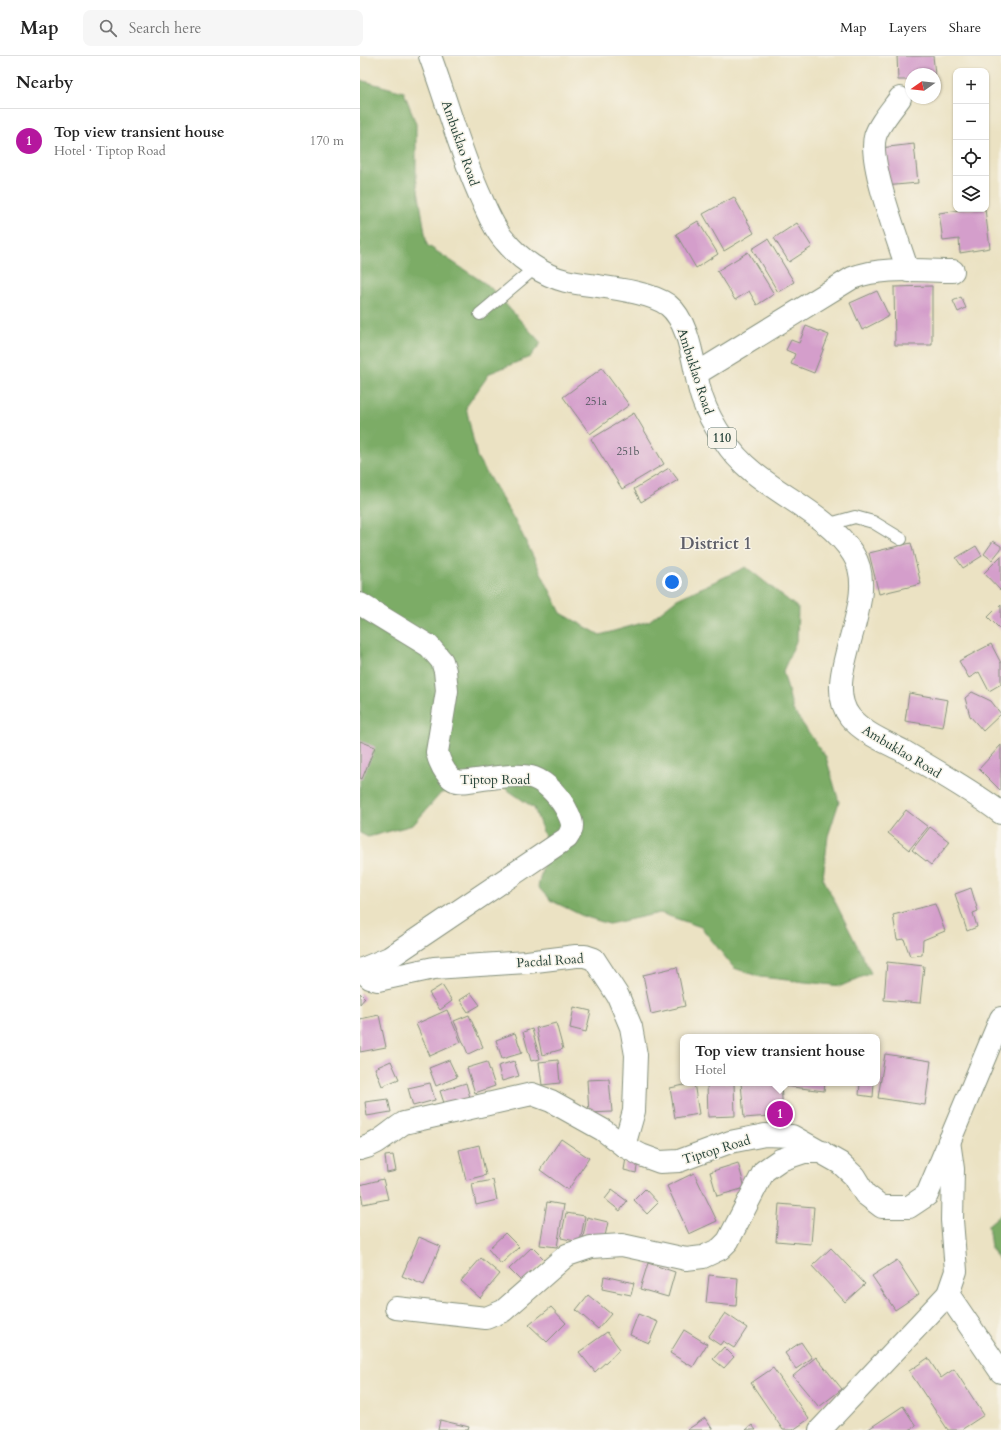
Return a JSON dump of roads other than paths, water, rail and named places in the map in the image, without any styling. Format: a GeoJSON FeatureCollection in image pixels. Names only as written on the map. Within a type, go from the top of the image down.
{"type":"FeatureCollection","features":[{"type":"Feature","properties":{"kind":"street","name":"Ambuklao Road"},"geometry":{"type":"LineString","coordinates":[[430,56],[467,167],[490,218],[503,239],[518,256],[536,267],[564,280],[631,292],[654,298],[669,306],[686,333],[702,398],[714,424],[726,444],[745,466],[826,525],[846,543],[855,557],[860,571],[860,598],[841,684],[843,705],[851,718],[865,730],[952,780],[1001,813]]}},
{"type":"Feature","properties":{"kind":"street"},"geometry":{"type":"LineString","coordinates":[[900,98],[875,135],[874,146],[875,160],[884,194],[908,270]]}},
{"type":"Feature","properties":{"kind":"street"},"geometry":{"type":"LineString","coordinates":[[696,374],[852,278],[873,272],[908,270],[953,271]]}},
{"type":"Feature","properties":{"kind":"street","name":"Tiptop Road"},"geometry":{"type":"LineString","coordinates":[[360,604],[429,646],[442,661],[447,691],[437,752],[438,760],[447,773],[454,780],[463,781],[511,776],[534,778],[547,786],[564,804],[573,822],[572,831],[567,838],[389,958],[360,970]]}},
{"type":"Feature","properties":{"kind":"street","name":"Pacdal Road"},"geometry":{"type":"LineString","coordinates":[[360,970],[370,978],[378,980],[434,968],[527,962],[576,956],[585,956],[594,959],[618,996],[632,1027],[636,1055],[634,1111],[624,1146]]}},
{"type":"Feature","properties":{"kind":"street","name":"Tiptop Road"},"geometry":{"type":"LineString","coordinates":[[360,1149],[382,1140],[395,1128],[404,1123],[532,1094],[551,1101],[573,1113],[603,1130],[624,1146],[641,1155],[660,1162],[679,1161],[730,1142],[765,1135],[792,1136],[840,1163],[854,1176],[865,1194],[882,1207],[909,1207],[927,1195],[1001,1018]]}},
{"type":"Feature","properties":{"kind":"street"},"geometry":{"type":"LineString","coordinates":[[820,1430],[948,1294],[956,1271],[952,1220],[954,1169],[949,1140]]}},
{"type":"Feature","properties":{"kind":"street"},"geometry":{"type":"LineString","coordinates":[[396,1308],[486,1318],[503,1311],[567,1255],[590,1247],[622,1245],[686,1259],[703,1257],[720,1249],[728,1241],[764,1171],[780,1160],[804,1152],[822,1152]]}},
{"type":"Feature","properties":{"kind":"street"},"geometry":{"type":"LineString","coordinates":[[948,1294],[1001,1372]]}},
{"type":"Feature","properties":{"kind":"lane"},"geometry":{"type":"LineString","coordinates":[[480,314],[536,267]]}},
{"type":"Feature","properties":{"kind":"lane"},"geometry":{"type":"LineString","coordinates":[[826,525],[855,517],[874,522],[902,539]]}},
{"type":"Feature","properties":{"kind":"place","name":"Top view transient house"},"geometry":{"type":"Point","coordinates":[780,1114]}},
{"type":"Feature","properties":{"kind":"district","name":"District 1"},"geometry":{"type":"Point","coordinates":[716,543]}}]}
